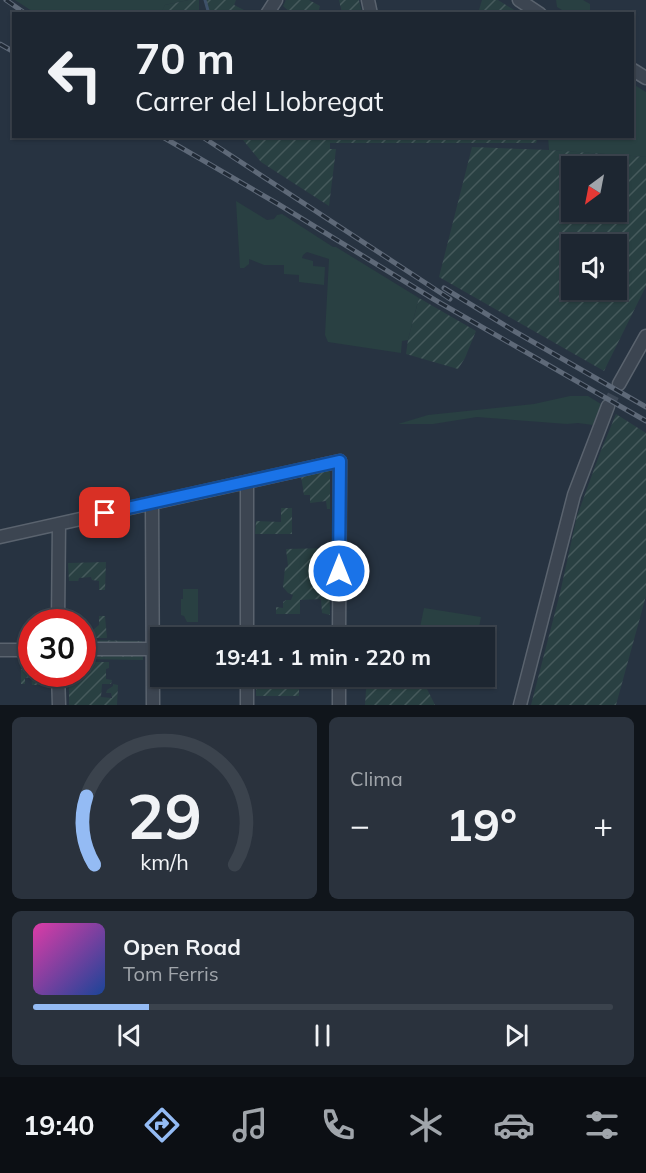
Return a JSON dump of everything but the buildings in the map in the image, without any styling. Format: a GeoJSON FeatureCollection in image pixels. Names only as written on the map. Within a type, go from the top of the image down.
{"type":"FeatureCollection","features":[{"type":"Feature","properties":{"kind":"street"},"geometry":{"type":"LineString","coordinates":[[519,0],[539,9]]}},
{"type":"Feature","properties":{"kind":"street"},"geometry":{"type":"LineString","coordinates":[[619,384],[646,336]]}},
{"type":"Feature","properties":{"kind":"street"},"geometry":{"type":"LineString","coordinates":[[520,705],[574,495],[608,406]]}},
{"type":"Feature","properties":{"kind":"street"},"geometry":{"type":"LineString","coordinates":[[0,537],[340,461],[339,627]]}},
{"type":"Feature","properties":{"kind":"street"},"geometry":{"type":"LineString","coordinates":[[247,482],[247,627]]}},
{"type":"Feature","properties":{"kind":"street"},"geometry":{"type":"LineString","coordinates":[[152,502],[156,627]]}},
{"type":"Feature","properties":{"kind":"street"},"geometry":{"type":"LineString","coordinates":[[58,609],[59,524]]}},
{"type":"Feature","properties":{"kind":"street"},"geometry":{"type":"LineString","coordinates":[[96,649],[150,649]]}},
{"type":"Feature","properties":{"kind":"street"},"geometry":{"type":"LineString","coordinates":[[0,650],[18,650]]}},
{"type":"Feature","properties":{"kind":"street"},"geometry":{"type":"LineString","coordinates":[[58,687],[59,705]]}},
{"type":"Feature","properties":{"kind":"street"},"geometry":{"type":"LineString","coordinates":[[153,705],[154,687]]}},
{"type":"Feature","properties":{"kind":"street"},"geometry":{"type":"LineString","coordinates":[[247,687],[247,705]]}},
{"type":"Feature","properties":{"kind":"street"},"geometry":{"type":"LineString","coordinates":[[339,687],[339,705]]}},
{"type":"Feature","properties":{"kind":"green space"},"geometry":{"type":"Polygon","coordinates":[[[15,0],[189,0],[165,5],[162,12],[33,12],[15,0]]]}},
{"type":"Feature","properties":{"kind":"green space"},"geometry":{"type":"Polygon","coordinates":[[[199,0],[199,12],[162,12],[165,5],[199,0]]]}},
{"type":"Feature","properties":{"kind":"green space"},"geometry":{"type":"Polygon","coordinates":[[[206,0],[236,0],[234,5],[245,12],[208,12],[206,0]]]}},
{"type":"Feature","properties":{"kind":"green space"},"geometry":{"type":"Polygon","coordinates":[[[286,0],[309,0],[320,6],[318,12],[290,12],[283,6],[286,0]]]}},
{"type":"Feature","properties":{"kind":"green space"},"geometry":{"type":"Polygon","coordinates":[[[339,0],[359,0],[362,12],[342,12],[339,0]]]}},
{"type":"Feature","properties":{"kind":"green space"},"geometry":{"type":"Polygon","coordinates":[[[482,0],[498,0],[517,12],[493,12],[479,10],[482,0]]]}},
{"type":"Feature","properties":{"kind":"green space"},"geometry":{"type":"Polygon","coordinates":[[[556,0],[583,0],[590,4],[591,12],[565,12],[557,7],[556,0]]]}},
{"type":"Feature","properties":{"kind":"green space"},"geometry":{"type":"Polygon","coordinates":[[[634,85],[646,92],[646,157],[549,150],[548,138],[634,138],[634,85]]]}},
{"type":"Feature","properties":{"kind":"green space"},"geometry":{"type":"Polygon","coordinates":[[[239,138],[537,138],[536,143],[330,143],[330,149],[336,149],[329,206],[261,162],[239,138]]]}},
{"type":"Feature","properties":{"kind":"green space"},"geometry":{"type":"Polygon","coordinates":[[[472,147],[646,157],[646,286],[604,371],[439,277],[472,147]]]}},
{"type":"Feature","properties":{"kind":"green space"},"geometry":{"type":"Polygon","coordinates":[[[236,201],[267,220],[282,214],[419,298],[408,340],[402,341],[401,353],[328,342],[325,335],[329,259],[307,252],[302,258],[313,261],[313,266],[325,267],[324,285],[299,282],[299,275],[284,274],[284,265],[264,265],[249,259],[249,264],[240,268],[236,201]]]}},
{"type":"Feature","properties":{"kind":"green space"},"geometry":{"type":"Polygon","coordinates":[[[419,298],[476,331],[458,369],[406,354],[419,298]]]}},
{"type":"Feature","properties":{"kind":"green space"},"geometry":{"type":"Polygon","coordinates":[[[570,396],[588,396],[601,404],[593,425],[477,417],[433,424],[398,424],[428,415],[534,404],[570,396]]]}},
{"type":"Feature","properties":{"kind":"green space"},"geometry":{"type":"Polygon","coordinates":[[[616,414],[646,433],[646,596],[616,705],[531,705],[577,516],[616,414]]]}},
{"type":"Feature","properties":{"kind":"green space"},"geometry":{"type":"Polygon","coordinates":[[[330,470],[330,509],[327,509],[326,501],[310,503],[310,495],[304,495],[301,476],[330,470]]]}},
{"type":"Feature","properties":{"kind":"green space"},"geometry":{"type":"Polygon","coordinates":[[[281,508],[292,508],[292,534],[255,534],[256,521],[281,522],[281,508]]]}},
{"type":"Feature","properties":{"kind":"green space"},"geometry":{"type":"Polygon","coordinates":[[[329,548],[330,615],[322,613],[321,599],[300,600],[300,614],[276,614],[276,607],[283,608],[283,602],[291,600],[293,595],[283,587],[285,568],[288,566],[286,549],[329,548]]]}},
{"type":"Feature","properties":{"kind":"green space"},"geometry":{"type":"Polygon","coordinates":[[[106,562],[105,590],[99,590],[99,581],[92,580],[91,577],[69,581],[68,563],[106,562]]]}},
{"type":"Feature","properties":{"kind":"green space"},"geometry":{"type":"Polygon","coordinates":[[[183,589],[198,589],[198,622],[187,622],[181,615],[183,589]]]}},
{"type":"Feature","properties":{"kind":"green space"},"geometry":{"type":"Polygon","coordinates":[[[424,608],[481,617],[479,627],[420,627],[424,608]]]}},
{"type":"Feature","properties":{"kind":"green space"},"geometry":{"type":"Polygon","coordinates":[[[99,616],[105,616],[107,638],[96,638],[96,627],[99,625],[99,616]]]}},
{"type":"Feature","properties":{"kind":"green space"},"geometry":{"type":"Polygon","coordinates":[[[96,640],[142,641],[143,660],[96,659],[96,640]]]}},
{"type":"Feature","properties":{"kind":"green space"},"geometry":{"type":"Polygon","coordinates":[[[96,662],[109,662],[106,679],[112,680],[111,684],[102,684],[101,697],[112,698],[111,693],[106,693],[107,690],[113,684],[118,685],[117,705],[69,705],[69,687],[96,687],[96,662]]]}},
{"type":"Feature","properties":{"kind":"green space"},"geometry":{"type":"Polygon","coordinates":[[[256,687],[299,688],[299,696],[256,696],[256,687]]]}},
{"type":"Feature","properties":{"kind":"green space"},"geometry":{"type":"Polygon","coordinates":[[[366,687],[426,687],[435,705],[365,705],[366,687]]]}},
{"type":"Feature","properties":{"kind":"waterway"},"geometry":{"type":"LineString","coordinates":[[205,0],[208,12]]}},
{"type":"Feature","properties":{"kind":"tunnel"},"geometry":{"type":"LineString","coordinates":[[608,406],[619,384]]}},
{"type":"Feature","properties":{"kind":"railway"},"geometry":{"type":"LineString","coordinates":[[6,0],[23,12]]}},
{"type":"Feature","properties":{"kind":"railway"},"geometry":{"type":"LineString","coordinates":[[0,44],[12,51]]}},
{"type":"Feature","properties":{"kind":"railway"},"geometry":{"type":"LineString","coordinates":[[164,138],[435,300],[646,421]]}},
{"type":"Feature","properties":{"kind":"railway"},"geometry":{"type":"LineString","coordinates":[[204,138],[450,299]]}},
{"type":"Feature","properties":{"kind":"railway"},"geometry":{"type":"LineString","coordinates":[[444,288],[646,407]]}},
{"type":"Feature","properties":{"kind":"route"},"geometry":{"type":"LineString","coordinates":[[105,513],[340,461],[339,571]]}}]}
